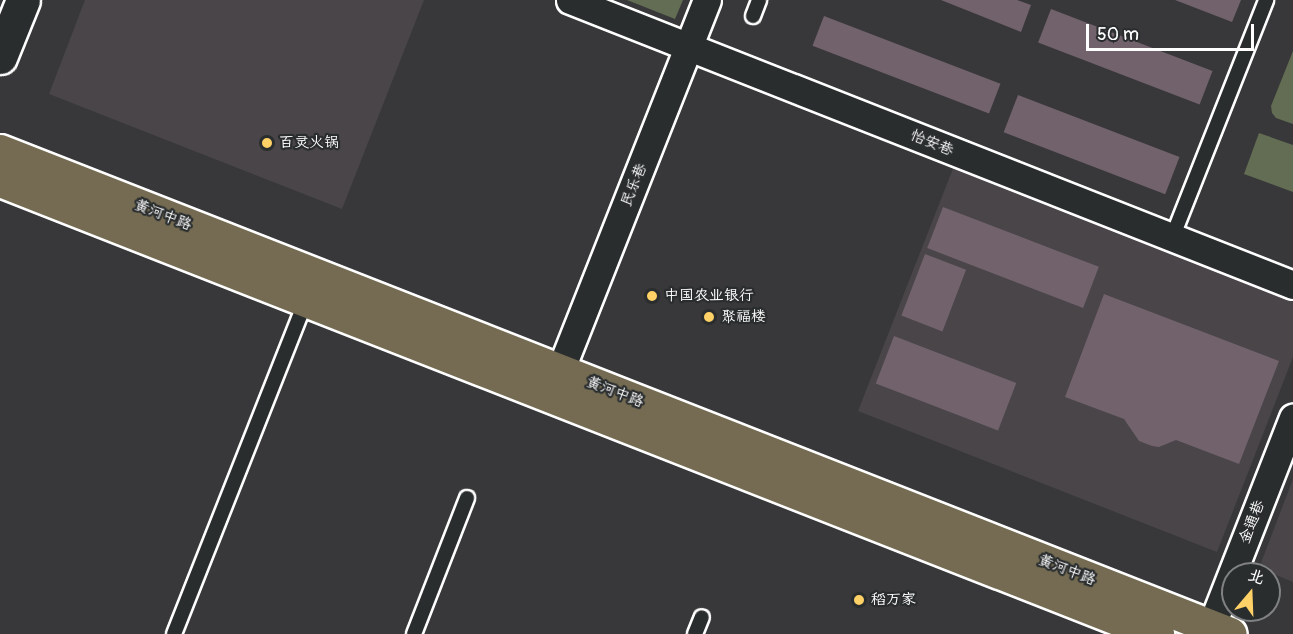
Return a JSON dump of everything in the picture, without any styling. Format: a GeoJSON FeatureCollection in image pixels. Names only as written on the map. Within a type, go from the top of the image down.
{"type":"FeatureCollection","features":[{"type":"Feature","properties":{"kind":"main road","name":"黄河中路"},"geometry":{"type":"LineString","coordinates":[[0,151],[1221,630]]}},
{"type":"Feature","properties":{"kind":"main road","name":"黄河中路"},"geometry":{"type":"LineString","coordinates":[[0,180],[1157,634]]}},
{"type":"Feature","properties":{"kind":"street"},"geometry":{"type":"LineString","coordinates":[[0,57],[22,0]]}},
{"type":"Feature","properties":{"kind":"street","name":"怡安巷"},"geometry":{"type":"LineString","coordinates":[[570,0],[1293,285]]}},
{"type":"Feature","properties":{"kind":"street","name":"民乐巷"},"geometry":{"type":"LineString","coordinates":[[560,371],[707,0]]}},
{"type":"Feature","properties":{"kind":"street","name":"金通巷"},"geometry":{"type":"LineString","coordinates":[[1221,630],[1293,418]]}},
{"type":"Feature","properties":{"kind":"lane"},"geometry":{"type":"LineString","coordinates":[[753,16],[759,0]]}},
{"type":"Feature","properties":{"kind":"lane"},"geometry":{"type":"LineString","coordinates":[[1172,238],[1266,0]]}},
{"type":"Feature","properties":{"kind":"lane"},"geometry":{"type":"LineString","coordinates":[[174,634],[306,300]]}},
{"type":"Feature","properties":{"kind":"lane"},"geometry":{"type":"LineString","coordinates":[[414,634],[467,498]]}},
{"type":"Feature","properties":{"kind":"lane"},"geometry":{"type":"LineString","coordinates":[[695,634],[702,617]]}},
{"type":"Feature","properties":{"kind":"shaded area"},"geometry":{"type":"Polygon","coordinates":[[[85,0],[424,0],[342,209],[49,94],[85,0]]]}},
{"type":"Feature","properties":{"kind":"shaded area"},"geometry":{"type":"Polygon","coordinates":[[[954,166],[1293,298],[1293,357],[1217,552],[858,411],[954,166]]]}},
{"type":"Feature","properties":{"kind":"shaded area"},"geometry":{"type":"Polygon","coordinates":[[[1293,479],[1293,582],[1281,577],[1281,562],[1261,562],[1293,479]]]}},
{"type":"Feature","properties":{"kind":"green space"},"geometry":{"type":"Polygon","coordinates":[[[627,0],[683,0],[675,19],[627,0]]]}},
{"type":"Feature","properties":{"kind":"green space"},"geometry":{"type":"Polygon","coordinates":[[[1293,51],[1293,124],[1276,118],[1271,106],[1293,51]]]}},
{"type":"Feature","properties":{"kind":"green space"},"geometry":{"type":"Polygon","coordinates":[[[1259,133],[1293,145],[1293,192],[1244,174],[1259,133]]]}},
{"type":"Feature","properties":{"kind":"building"},"geometry":{"type":"Polygon","coordinates":[[[941,0],[1017,0],[1031,5],[1021,32],[941,0]]]}},
{"type":"Feature","properties":{"kind":"building"},"geometry":{"type":"Polygon","coordinates":[[[1175,0],[1241,0],[1232,22],[1175,0]]]}},
{"type":"Feature","properties":{"kind":"building"},"geometry":{"type":"Polygon","coordinates":[[[1051,9],[1213,71],[1200,105],[1038,43],[1051,9]]]}},
{"type":"Feature","properties":{"kind":"building"},"geometry":{"type":"Polygon","coordinates":[[[824,16],[1000,84],[989,114],[813,46],[824,16]]]}},
{"type":"Feature","properties":{"kind":"building"},"geometry":{"type":"Polygon","coordinates":[[[1018,95],[1180,157],[1165,194],[1004,132],[1018,95]]]}},
{"type":"Feature","properties":{"kind":"building"},"geometry":{"type":"Polygon","coordinates":[[[943,207],[1099,267],[1083,308],[927,248],[943,207]]]}},
{"type":"Feature","properties":{"kind":"building"},"geometry":{"type":"Polygon","coordinates":[[[925,254],[966,270],[942,331],[901,316],[925,254]]]}},
{"type":"Feature","properties":{"kind":"building"},"geometry":{"type":"Polygon","coordinates":[[[1104,294],[1279,361],[1239,464],[1176,440],[1159,447],[1139,441],[1124,419],[1065,397],[1104,294]]]}},
{"type":"Feature","properties":{"kind":"building"},"geometry":{"type":"Polygon","coordinates":[[[894,336],[1016,383],[998,431],[876,384],[894,336]]]}},
{"type":"Feature","properties":{"kind":"place","name":"百灵火锅"},"geometry":{"type":"Point","coordinates":[267,143]}},
{"type":"Feature","properties":{"kind":"place","name":"中国农业银行"},"geometry":{"type":"Point","coordinates":[652,296]}},
{"type":"Feature","properties":{"kind":"place","name":"聚福楼"},"geometry":{"type":"Point","coordinates":[709,317]}},
{"type":"Feature","properties":{"kind":"place","name":"稻万家"},"geometry":{"type":"Point","coordinates":[859,600]}}]}
